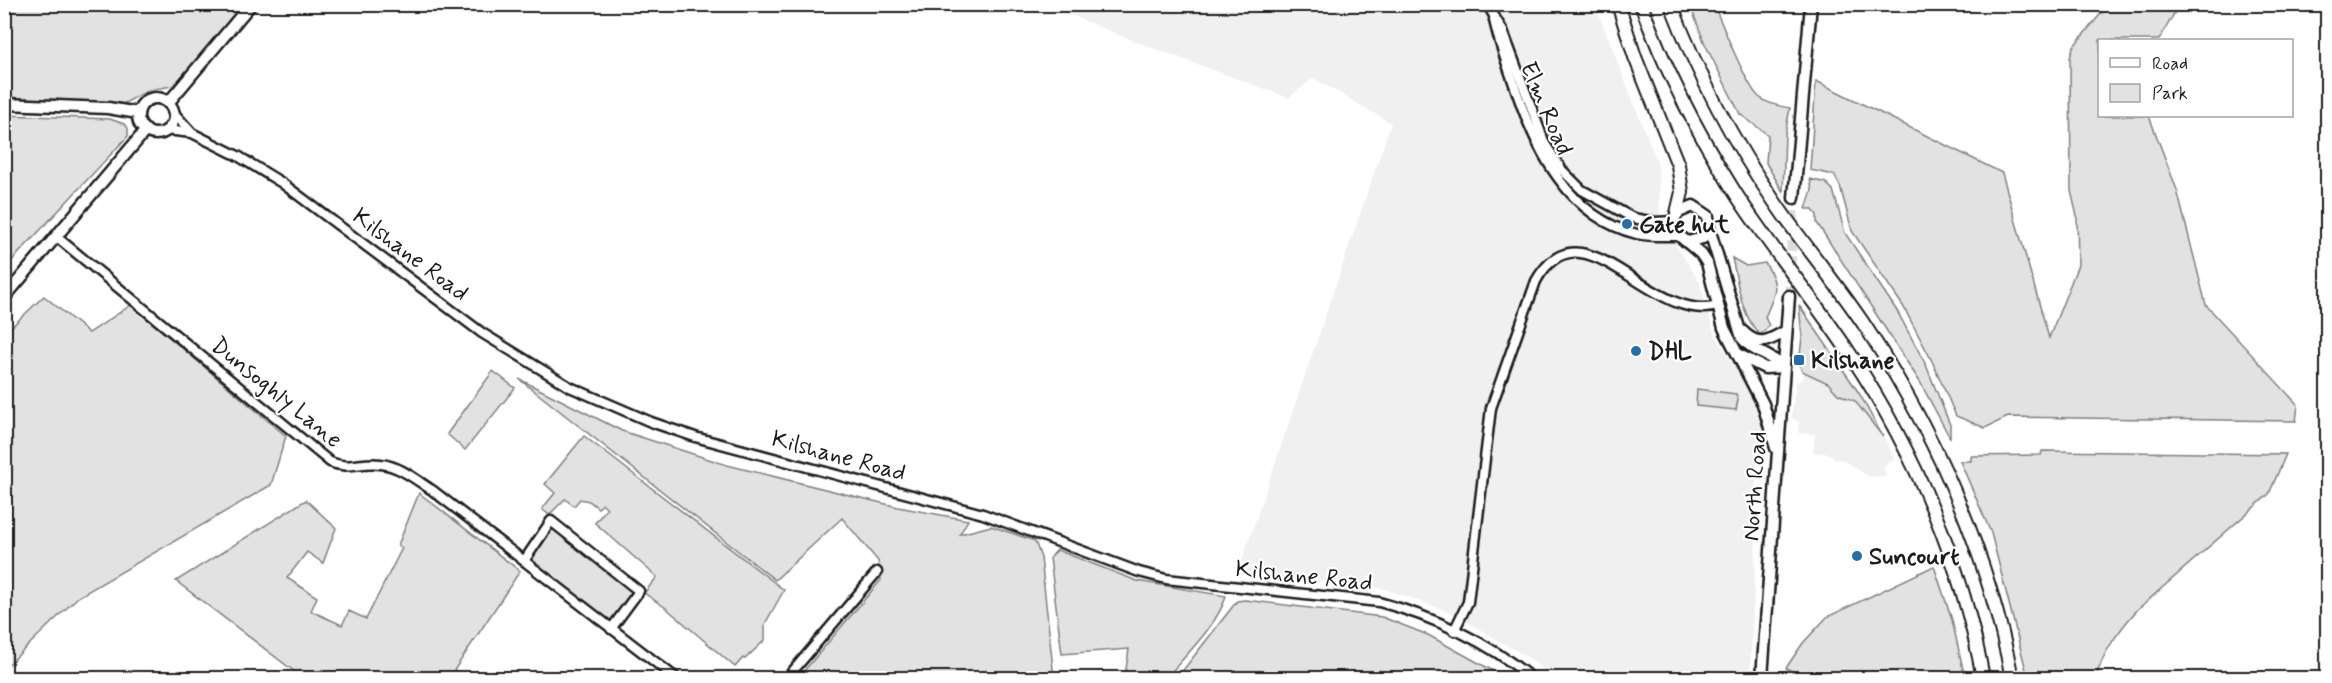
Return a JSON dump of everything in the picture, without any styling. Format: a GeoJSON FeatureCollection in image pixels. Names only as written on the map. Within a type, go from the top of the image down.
{"type":"FeatureCollection","features":[{"type":"Feature","properties":{"kind":"highway"},"geometry":{"type":"LineString","coordinates":[[1618,4],[1635,57],[1678,165],[1682,192],[1676,217]]}},
{"type":"Feature","properties":{"kind":"highway"},"geometry":{"type":"LineString","coordinates":[[1641,4],[1679,92],[1713,157],[1768,240],[1852,357],[1882,405],[1908,456],[1936,519],[1953,567],[1983,678]]}},
{"type":"Feature","properties":{"kind":"highway"},"geometry":{"type":"LineString","coordinates":[[1671,4],[1710,96],[1749,163],[1866,327],[1922,422],[1970,529],[1992,597],[2012,678]]}},
{"type":"Feature","properties":{"kind":"main road"},"geometry":{"type":"LineString","coordinates":[[170,108],[153,98],[143,103],[138,113],[139,123],[146,130],[156,134],[166,130],[172,122],[170,108],[251,4]]}},
{"type":"Feature","properties":{"kind":"main road"},"geometry":{"type":"LineString","coordinates":[[1794,198],[1811,4]]}},
{"type":"Feature","properties":{"kind":"main road"},"geometry":{"type":"LineString","coordinates":[[4,104],[108,108],[138,113]]}},
{"type":"Feature","properties":{"kind":"main road"},"geometry":{"type":"LineString","coordinates":[[4,298],[58,238],[146,130]]}},
{"type":"Feature","properties":{"kind":"main road"},"geometry":{"type":"LineString","coordinates":[[1778,451],[1763,404],[1727,335],[1707,263],[1683,239],[1676,217],[1687,207],[1699,208],[1708,216],[1709,228],[1738,327],[1747,345],[1775,359],[1784,368]]}},
{"type":"Feature","properties":{"kind":"main road"},"geometry":{"type":"LineString","coordinates":[[1683,239],[1703,238],[1709,228]]}},
{"type":"Feature","properties":{"kind":"main road","name":"North Road"},"geometry":{"type":"LineString","coordinates":[[1762,678],[1789,296]]}},
{"type":"Feature","properties":{"kind":"main road"},"geometry":{"type":"LineString","coordinates":[[1738,327],[1748,337],[1767,343],[1786,331]]}},
{"type":"Feature","properties":{"kind":"main road"},"geometry":{"type":"LineString","coordinates":[[1738,354],[1765,368],[1784,368]]}},
{"type":"Feature","properties":{"kind":"street","name":"Elm Road"},"geometry":{"type":"LineString","coordinates":[[1487,4],[1528,126],[1554,174],[1573,196],[1614,226],[1646,236],[1683,239]]}},
{"type":"Feature","properties":{"kind":"street","name":"Elm Road"},"geometry":{"type":"LineString","coordinates":[[1494,20],[1503,31],[1545,144],[1562,170],[1582,190],[1620,213],[1645,221],[1676,217]]}},
{"type":"Feature","properties":{"kind":"street","name":"Kilshane Road"},"geometry":{"type":"LineString","coordinates":[[170,108],[192,133]]}},
{"type":"Feature","properties":{"kind":"street","name":"Kilshane Road"},"geometry":{"type":"LineString","coordinates":[[166,130],[192,133],[238,156],[282,183],[513,354],[570,387],[651,422],[706,440],[992,517],[1139,572],[1166,579],[1379,602],[1410,610],[1504,659],[1531,678]]}},
{"type":"Feature","properties":{"kind":"street","name":"Dunsoghly Lane"},"geometry":{"type":"LineString","coordinates":[[58,238],[330,462],[342,467],[380,463],[395,467],[432,490],[676,678]]}},
{"type":"Feature","properties":{"kind":"street"},"geometry":{"type":"LineString","coordinates":[[1454,631],[1468,602],[1492,402],[1536,281],[1543,268],[1567,254],[1582,252],[1604,260],[1666,300],[1703,308],[1718,306]]}},
{"type":"Feature","properties":{"kind":"street"},"geometry":{"type":"LineString","coordinates":[[524,561],[551,521],[639,591],[611,629]]}},
{"type":"Feature","properties":{"kind":"street"},"geometry":{"type":"LineString","coordinates":[[787,678],[877,572]]}},
{"type":"Feature","properties":{"kind":"shaded area"},"geometry":{"type":"Polygon","coordinates":[[[1048,5],[1595,5],[1658,164],[1660,220],[1699,281],[1714,332],[1749,390],[1763,431],[1754,496],[1756,543],[1750,678],[1553,678],[1532,660],[1450,612],[1405,596],[1381,588],[1238,572],[1391,123],[1313,78],[1289,98],[1121,36],[1048,5]]]}},
{"type":"Feature","properties":{"kind":"shaded area"},"geometry":{"type":"Polygon","coordinates":[[[1806,370],[1859,393],[1895,459],[1883,466],[1886,476],[1870,477],[1841,459],[1835,460],[1831,454],[1813,452],[1815,434],[1798,433],[1799,422],[1791,418],[1796,383],[1802,379],[1806,370]]]}},
{"type":"Feature","properties":{"kind":"green space"},"geometry":{"type":"Polygon","coordinates":[[[4,5],[244,5],[185,76],[172,86],[149,90],[121,105],[5,99],[4,5]]]}},
{"type":"Feature","properties":{"kind":"green space"},"geometry":{"type":"Polygon","coordinates":[[[1690,5],[1714,5],[1754,91],[1766,101],[1790,108],[1785,134],[1783,192],[1766,163],[1768,135],[1740,114],[1705,44],[1690,5]]]}},
{"type":"Feature","properties":{"kind":"green space"},"geometry":{"type":"Polygon","coordinates":[[[2108,5],[2179,5],[2160,39],[2098,39],[2098,117],[2149,117],[2177,190],[2206,305],[2298,405],[2296,421],[2008,417],[1985,428],[1956,416],[1932,361],[1903,306],[1852,231],[1840,186],[1834,175],[1810,170],[1816,81],[2002,173],[2049,338],[2078,265],[2077,216],[2071,191],[2070,58],[2073,47],[2108,5]]]}},
{"type":"Feature","properties":{"kind":"green space"},"geometry":{"type":"Polygon","coordinates":[[[5,115],[110,119],[124,124],[128,128],[128,136],[5,268],[5,115]]]}},
{"type":"Feature","properties":{"kind":"green space"},"geometry":{"type":"Polygon","coordinates":[[[1810,179],[1826,183],[1833,190],[1845,233],[1897,311],[1926,365],[1950,425],[1950,438],[1920,382],[1817,223],[1817,215],[1812,209],[1806,209],[1812,190],[1810,179]]]}},
{"type":"Feature","properties":{"kind":"green space"},"geometry":{"type":"Polygon","coordinates":[[[1732,258],[1746,266],[1765,263],[1773,278],[1774,296],[1765,317],[1769,326],[1760,335],[1744,309],[1732,258]]]}},
{"type":"Feature","properties":{"kind":"green space"},"geometry":{"type":"Polygon","coordinates":[[[44,296],[89,333],[131,305],[286,436],[271,485],[78,597],[5,668],[5,333],[44,296]]]}},
{"type":"Feature","properties":{"kind":"green space"},"geometry":{"type":"Polygon","coordinates":[[[1799,305],[1859,393],[1883,437],[1855,401],[1838,394],[1828,383],[1802,371],[1799,364],[1802,337],[1799,305]]]}},
{"type":"Feature","properties":{"kind":"green space"},"geometry":{"type":"Polygon","coordinates":[[[493,371],[515,388],[465,450],[447,434],[493,371]]]}},
{"type":"Feature","properties":{"kind":"green space"},"geometry":{"type":"Polygon","coordinates":[[[519,379],[622,431],[727,465],[898,507],[968,520],[960,534],[991,526],[1035,541],[1041,558],[1054,678],[798,678],[881,580],[878,561],[842,518],[775,580],[519,379]]]}},
{"type":"Feature","properties":{"kind":"green space"},"geometry":{"type":"Polygon","coordinates":[[[1697,389],[1736,394],[1738,399],[1736,410],[1696,406],[1697,389]]]}},
{"type":"Feature","properties":{"kind":"green space"},"geometry":{"type":"Polygon","coordinates":[[[584,436],[784,590],[765,624],[765,640],[735,667],[666,608],[644,593],[657,577],[595,523],[607,508],[603,504],[598,508],[589,501],[580,499],[574,506],[565,499],[549,515],[542,509],[555,493],[545,484],[584,436]]]}},
{"type":"Feature","properties":{"kind":"green space"},"geometry":{"type":"Polygon","coordinates":[[[2042,451],[2286,454],[2269,494],[2138,609],[2113,641],[2096,678],[2028,678],[1991,533],[1960,461],[1971,461],[1971,456],[2041,455],[2042,451]]]}},
{"type":"Feature","properties":{"kind":"green space"},"geometry":{"type":"Polygon","coordinates":[[[419,493],[520,571],[449,678],[303,678],[176,581],[306,500],[336,528],[323,563],[307,552],[287,578],[317,597],[311,611],[342,625],[349,611],[366,619],[402,548],[398,545],[419,493]]]}},
{"type":"Feature","properties":{"kind":"green space"},"geometry":{"type":"Polygon","coordinates":[[[552,526],[631,589],[632,593],[611,625],[527,560],[552,526]]]}},
{"type":"Feature","properties":{"kind":"green space"},"geometry":{"type":"Polygon","coordinates":[[[1057,550],[1137,581],[1226,596],[1209,628],[1166,678],[1130,678],[1125,676],[1129,649],[1062,654],[1050,558],[1057,550]]]}},
{"type":"Feature","properties":{"kind":"green space"},"geometry":{"type":"Polygon","coordinates":[[[1934,566],[1952,620],[1965,678],[1805,678],[1786,668],[1803,643],[1827,617],[1934,566]]]}},
{"type":"Feature","properties":{"kind":"green space"},"geometry":{"type":"Polygon","coordinates":[[[1245,600],[1382,617],[1428,635],[1506,678],[1177,678],[1237,601],[1245,600]]]}},
{"type":"Feature","properties":{"kind":"waterway"},"geometry":{"type":"LineString","coordinates":[[1772,678],[1783,674]]}},
{"type":"Feature","properties":{"kind":"tunnel"},"geometry":{"type":"LineString","coordinates":[[1789,296],[1794,198]]}},
{"type":"Feature","properties":{"kind":"place","name":"Gate hut"},"geometry":{"type":"Point","coordinates":[1627,224]}},
{"type":"Feature","properties":{"kind":"place","name":"DHL"},"geometry":{"type":"Point","coordinates":[1636,351]}},
{"type":"Feature","properties":{"kind":"place","name":"Kilshane"},"geometry":{"type":"Point","coordinates":[1799,360]}},
{"type":"Feature","properties":{"kind":"place","name":"Suncourt"},"geometry":{"type":"Point","coordinates":[1857,556]}}]}
